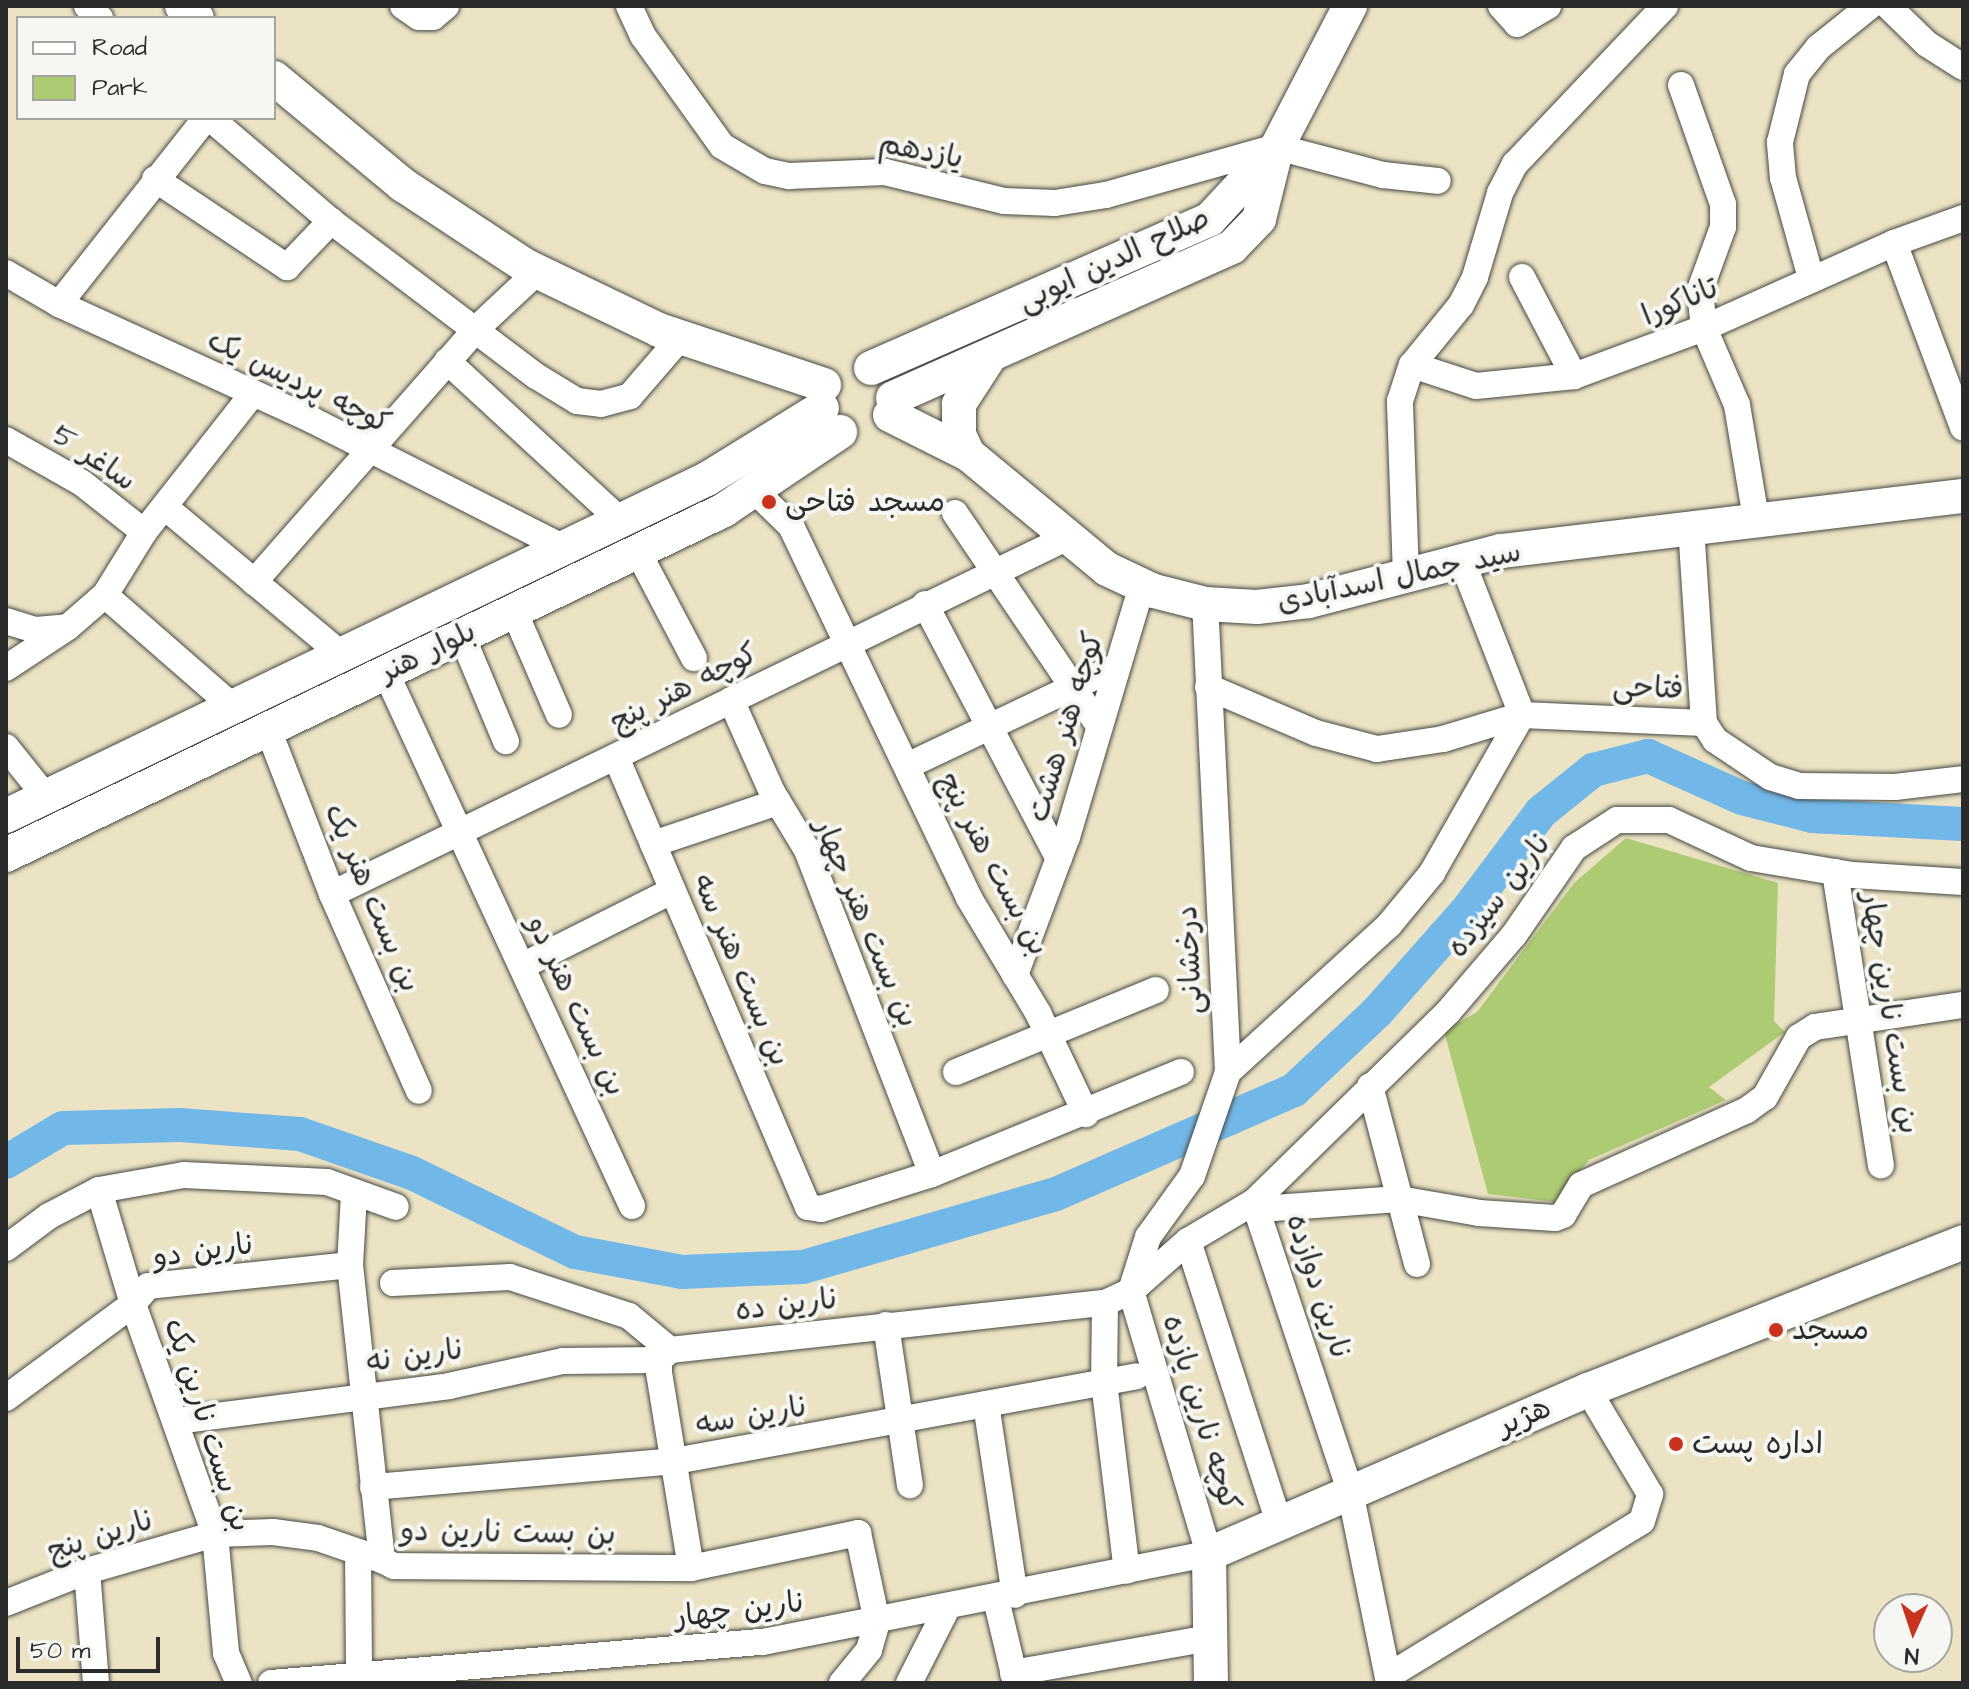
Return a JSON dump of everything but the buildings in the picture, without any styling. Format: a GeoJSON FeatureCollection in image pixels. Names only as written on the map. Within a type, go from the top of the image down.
{"type":"FeatureCollection","features":[{"type":"Feature","properties":{"kind":"main road","name":"صلاح الدین ایوبی"},"geometry":{"type":"LineString","coordinates":[[871,368],[1195,229],[1224,206],[1277,147],[1350,6]]}},
{"type":"Feature","properties":{"kind":"main road"},"geometry":{"type":"LineString","coordinates":[[276,80],[403,185],[537,272],[829,408],[869,434],[891,406],[990,356],[1232,247],[1259,219],[1277,147]]}},
{"type":"Feature","properties":{"kind":"main road"},"geometry":{"type":"LineString","coordinates":[[968,454],[959,435],[959,404],[990,356]]}},
{"type":"Feature","properties":{"kind":"main road"},"geometry":{"type":"LineString","coordinates":[[829,408],[844,367],[871,368],[890,385],[891,406]]}},
{"type":"Feature","properties":{"kind":"main road","name":"سید جمال اسدآبادی"},"geometry":{"type":"LineString","coordinates":[[891,406],[968,454],[1064,539],[1107,569],[1142,585],[1205,604],[1257,607],[1309,601],[1501,551],[1963,496]]}},
{"type":"Feature","properties":{"kind":"main road","name":"بلوار هنر"},"geometry":{"type":"LineString","coordinates":[[6,855],[638,552],[756,492],[829,408]]}},
{"type":"Feature","properties":{"kind":"main road","name":"بلوار هنر"},"geometry":{"type":"LineString","coordinates":[[6,816],[231,705],[342,655],[707,479],[829,408]]}},
{"type":"Feature","properties":{"kind":"main road","name":"هژیر"},"geometry":{"type":"LineString","coordinates":[[1209,1554],[1588,1390],[1963,1242]]}},
{"type":"Feature","properties":{"kind":"main road"},"geometry":{"type":"LineString","coordinates":[[1209,1554],[1211,1683]]}},
{"type":"Feature","properties":{"kind":"street"},"geometry":{"type":"LineString","coordinates":[[403,6],[419,17],[433,17],[446,6]]}},
{"type":"Feature","properties":{"kind":"street","name":"یازدهم"},"geometry":{"type":"LineString","coordinates":[[629,6],[643,36],[722,146],[753,165],[789,176],[885,172],[1004,201],[1055,203],[1106,195],[1277,147]]}},
{"type":"Feature","properties":{"kind":"street"},"geometry":{"type":"LineString","coordinates":[[1501,6],[1517,24],[1548,6]]}},
{"type":"Feature","properties":{"kind":"street"},"geometry":{"type":"LineString","coordinates":[[1406,576],[1400,401],[1412,365],[1461,305],[1475,277],[1500,193],[1515,164],[1665,6]]}},
{"type":"Feature","properties":{"kind":"street"},"geometry":{"type":"LineString","coordinates":[[1811,278],[1783,178],[1780,142],[1797,74],[1819,47],[1870,6]]}},
{"type":"Feature","properties":{"kind":"street"},"geometry":{"type":"LineString","coordinates":[[1888,6],[1927,44],[1963,67]]}},
{"type":"Feature","properties":{"kind":"street"},"geometry":{"type":"LineString","coordinates":[[1681,85],[1723,204],[1723,227],[1700,290],[1704,328],[1737,405],[1756,519]]}},
{"type":"Feature","properties":{"kind":"street"},"geometry":{"type":"LineString","coordinates":[[59,304],[155,179],[206,120]]}},
{"type":"Feature","properties":{"kind":"street"},"geometry":{"type":"LineString","coordinates":[[210,120],[331,221],[555,390],[601,404],[637,392],[681,337]]}},
{"type":"Feature","properties":{"kind":"street"},"geometry":{"type":"LineString","coordinates":[[1277,147],[1383,175],[1438,181]]}},
{"type":"Feature","properties":{"kind":"street"},"geometry":{"type":"LineString","coordinates":[[155,179],[287,267],[331,221]]}},
{"type":"Feature","properties":{"kind":"street","name":"تاناکورا"},"geometry":{"type":"LineString","coordinates":[[1412,365],[1476,386],[1574,376],[1704,328],[1811,278],[1963,218]]}},
{"type":"Feature","properties":{"kind":"street"},"geometry":{"type":"LineString","coordinates":[[1894,243],[1963,428]]}},
{"type":"Feature","properties":{"kind":"street"},"geometry":{"type":"LineString","coordinates":[[254,582],[476,329],[537,272]]}},
{"type":"Feature","properties":{"kind":"street","name":"کوچه پردیس یک"},"geometry":{"type":"LineString","coordinates":[[6,273],[59,304],[370,451],[564,548]]}},
{"type":"Feature","properties":{"kind":"street"},"geometry":{"type":"LineString","coordinates":[[1522,277],[1574,376]]}},
{"type":"Feature","properties":{"kind":"street"},"geometry":{"type":"LineString","coordinates":[[447,361],[620,520]]}},
{"type":"Feature","properties":{"kind":"street"},"geometry":{"type":"LineString","coordinates":[[6,668],[68,627],[105,595],[144,532],[252,395]]}},
{"type":"Feature","properties":{"kind":"street","name":"ساغر 5"},"geometry":{"type":"LineString","coordinates":[[6,440],[82,483],[144,532]]}},
{"type":"Feature","properties":{"kind":"street","name":"بن بست هنر پنج"},"geometry":{"type":"LineString","coordinates":[[756,492],[791,526],[969,898],[1015,975],[1086,1114]]}},
{"type":"Feature","properties":{"kind":"street"},"geometry":{"type":"LineString","coordinates":[[165,507],[342,655]]}},
{"type":"Feature","properties":{"kind":"street"},"geometry":{"type":"LineString","coordinates":[[955,513],[1100,727]]}},
{"type":"Feature","properties":{"kind":"street"},"geometry":{"type":"LineString","coordinates":[[1691,527],[1704,723]]}},
{"type":"Feature","properties":{"kind":"street","name":"کوچه هنر پنج"},"geometry":{"type":"LineString","coordinates":[[332,894],[848,641],[1064,539]]}},
{"type":"Feature","properties":{"kind":"street"},"geometry":{"type":"LineString","coordinates":[[638,552],[694,658]]}},
{"type":"Feature","properties":{"kind":"street"},"geometry":{"type":"LineString","coordinates":[[1228,1072],[1389,925],[1432,873],[1522,715],[1462,561]]}},
{"type":"Feature","properties":{"kind":"street","name":"کوچه هنر هشت"},"geometry":{"type":"LineString","coordinates":[[1015,975],[1059,859],[1142,585]]}},
{"type":"Feature","properties":{"kind":"street"},"geometry":{"type":"LineString","coordinates":[[105,595],[231,705]]}},
{"type":"Feature","properties":{"kind":"street"},"geometry":{"type":"LineString","coordinates":[[925,604],[1059,859]]}},
{"type":"Feature","properties":{"kind":"street","name":"درخشانی"},"geometry":{"type":"LineString","coordinates":[[1131,1291],[1148,1237],[1192,1176],[1221,1104],[1228,1072],[1205,604]]}},
{"type":"Feature","properties":{"kind":"street"},"geometry":{"type":"LineString","coordinates":[[514,611],[559,715]]}},
{"type":"Feature","properties":{"kind":"street"},"geometry":{"type":"LineString","coordinates":[[6,621],[36,630],[68,627]]}},
{"type":"Feature","properties":{"kind":"street"},"geometry":{"type":"LineString","coordinates":[[462,636],[506,741]]}},
{"type":"Feature","properties":{"kind":"street"},"geometry":{"type":"LineString","coordinates":[[907,766],[1118,666]]}},
{"type":"Feature","properties":{"kind":"street","name":"بن بست هنر دو"},"geometry":{"type":"LineString","coordinates":[[386,673],[632,1206]]}},
{"type":"Feature","properties":{"kind":"street","name":"فتاحی"},"geometry":{"type":"LineString","coordinates":[[1208,687],[1316,733],[1377,749],[1443,739],[1522,715],[1704,723],[1715,740],[1770,777],[1799,786],[1895,787],[1963,779]]}},
{"type":"Feature","properties":{"kind":"street","name":"بن بست هنر چهار"},"geometry":{"type":"LineString","coordinates":[[731,700],[778,802],[807,850],[932,1174]]}},
{"type":"Feature","properties":{"kind":"street","name":"بن بست هنر یک"},"geometry":{"type":"LineString","coordinates":[[268,729],[332,894],[419,1091]]}},
{"type":"Feature","properties":{"kind":"street"},"geometry":{"type":"LineString","coordinates":[[6,747],[46,797]]}},
{"type":"Feature","properties":{"kind":"street","name":"بن بست هنر سه"},"geometry":{"type":"LineString","coordinates":[[616,757],[808,1207],[821,1209],[932,1174]]}},
{"type":"Feature","properties":{"kind":"street"},"geometry":{"type":"LineString","coordinates":[[653,844],[778,802]]}},
{"type":"Feature","properties":{"kind":"street","name":"نارین سیزده"},"geometry":{"type":"LineString","coordinates":[[1257,1206],[1370,1086],[1448,1012],[1505,946],[1574,848],[1617,820],[1669,820],[1751,858],[1835,872],[1963,882]]}},
{"type":"Feature","properties":{"kind":"street","name":"بن بست نارین چهار"},"geometry":{"type":"LineString","coordinates":[[1835,872],[1855,1021],[1881,1165]]}},
{"type":"Feature","properties":{"kind":"street"},"geometry":{"type":"LineString","coordinates":[[522,966],[672,891]]}},
{"type":"Feature","properties":{"kind":"street"},"geometry":{"type":"LineString","coordinates":[[956,1072],[1156,990]]}},
{"type":"Feature","properties":{"kind":"street"},"geometry":{"type":"LineString","coordinates":[[1257,1206],[1399,1199],[1479,1213],[1563,1215],[1581,1185],[1756,1104],[1788,1061],[1793,1044],[1815,1027],[1963,1005]]}},
{"type":"Feature","properties":{"kind":"street"},"geometry":{"type":"LineString","coordinates":[[932,1174],[1086,1114],[1181,1072]]}},
{"type":"Feature","properties":{"kind":"street"},"geometry":{"type":"LineString","coordinates":[[1370,1086],[1417,1264]]}},
{"type":"Feature","properties":{"kind":"street"},"geometry":{"type":"LineString","coordinates":[[6,1248],[99,1190],[184,1175],[327,1182],[396,1207]]}},
{"type":"Feature","properties":{"kind":"street","name":"بن بست نارین یک"},"geometry":{"type":"LineString","coordinates":[[99,1190],[133,1304],[215,1534],[226,1653],[239,1683]]}},
{"type":"Feature","properties":{"kind":"street","name":"بن بست نارین دو"},"geometry":{"type":"LineString","coordinates":[[354,1194],[350,1265],[373,1487],[370,1556],[394,1566],[691,1568],[858,1533],[877,1622]]}},
{"type":"Feature","properties":{"kind":"street","name":"نارین دوازده"},"geometry":{"type":"LineString","coordinates":[[1131,1291],[1188,1241],[1257,1206],[1350,1491],[1389,1679]]}},
{"type":"Feature","properties":{"kind":"street"},"geometry":{"type":"LineString","coordinates":[[1188,1241],[1279,1523]]}},
{"type":"Feature","properties":{"kind":"street","name":"نارین دو"},"geometry":{"type":"LineString","coordinates":[[6,1398],[133,1304],[148,1286],[350,1265]]}},
{"type":"Feature","properties":{"kind":"street"},"geometry":{"type":"LineString","coordinates":[[393,1283],[510,1277],[629,1316],[665,1355],[675,1461],[691,1568]]}},
{"type":"Feature","properties":{"kind":"street","name":"نارین ده"},"geometry":{"type":"LineString","coordinates":[[665,1355],[886,1325],[1105,1303],[1131,1291]]}},
{"type":"Feature","properties":{"kind":"street","name":"کوچه نارین یازده"},"geometry":{"type":"LineString","coordinates":[[1131,1291],[1209,1554]]}},
{"type":"Feature","properties":{"kind":"street"},"geometry":{"type":"LineString","coordinates":[[1105,1303],[1104,1382],[1127,1571]]}},
{"type":"Feature","properties":{"kind":"street"},"geometry":{"type":"LineString","coordinates":[[886,1325],[910,1485]]}},
{"type":"Feature","properties":{"kind":"street","name":"نارین نه"},"geometry":{"type":"LineString","coordinates":[[177,1421],[449,1386],[563,1361],[665,1355]]}},
{"type":"Feature","properties":{"kind":"street","name":"نارین سه"},"geometry":{"type":"LineString","coordinates":[[373,1487],[675,1461],[1136,1376]]}},
{"type":"Feature","properties":{"kind":"street"},"geometry":{"type":"LineString","coordinates":[[1389,1679],[1642,1521],[1650,1508],[1650,1494],[1588,1390]]}},
{"type":"Feature","properties":{"kind":"street"},"geometry":{"type":"LineString","coordinates":[[986,1404],[1014,1678],[1210,1638]]}},
{"type":"Feature","properties":{"kind":"street","name":"نارین پنج"},"geometry":{"type":"LineString","coordinates":[[6,1603],[87,1571],[215,1534],[273,1532],[318,1538],[370,1556]]}},
{"type":"Feature","properties":{"kind":"street","name":"نارین چهار"},"geometry":{"type":"LineString","coordinates":[[271,1683],[359,1677],[529,1674],[763,1642],[946,1610],[1209,1554]]}},
{"type":"Feature","properties":{"kind":"street"},"geometry":{"type":"LineString","coordinates":[[359,1677],[370,1556]]}},
{"type":"Feature","properties":{"kind":"street"},"geometry":{"type":"LineString","coordinates":[[87,1571],[96,1683]]}},
{"type":"Feature","properties":{"kind":"street"},"geometry":{"type":"LineString","coordinates":[[909,1683],[946,1610]]}},
{"type":"Feature","properties":{"kind":"street"},"geometry":{"type":"LineString","coordinates":[[842,1683],[869,1650],[877,1622]]}},
{"type":"Feature","properties":{"kind":"green space"},"geometry":{"type":"Polygon","coordinates":[[[1626,838],[1778,883],[1774,1021],[1785,1032],[1709,1087],[1726,1100],[1589,1160],[1555,1202],[1488,1194],[1444,1031],[1477,1012],[1574,883],[1626,838]]]}},
{"type":"Feature","properties":{"kind":"waterway"},"geometry":{"type":"LineString","coordinates":[[6,1162],[63,1128],[180,1125],[300,1134],[412,1173],[575,1252],[682,1272],[803,1267],[1056,1194],[1294,1090],[1377,1012],[1469,908],[1541,812],[1593,770],[1648,756],[1742,798],[1812,816],[1963,824]]}},
{"type":"Feature","properties":{"kind":"place","name":"مسجد فتاحی"},"geometry":{"type":"Point","coordinates":[769,502]}},
{"type":"Feature","properties":{"kind":"place","name":"مسجد"},"geometry":{"type":"Point","coordinates":[1776,1330]}},
{"type":"Feature","properties":{"kind":"place","name":"اداره پست"},"geometry":{"type":"Point","coordinates":[1676,1444]}}]}
